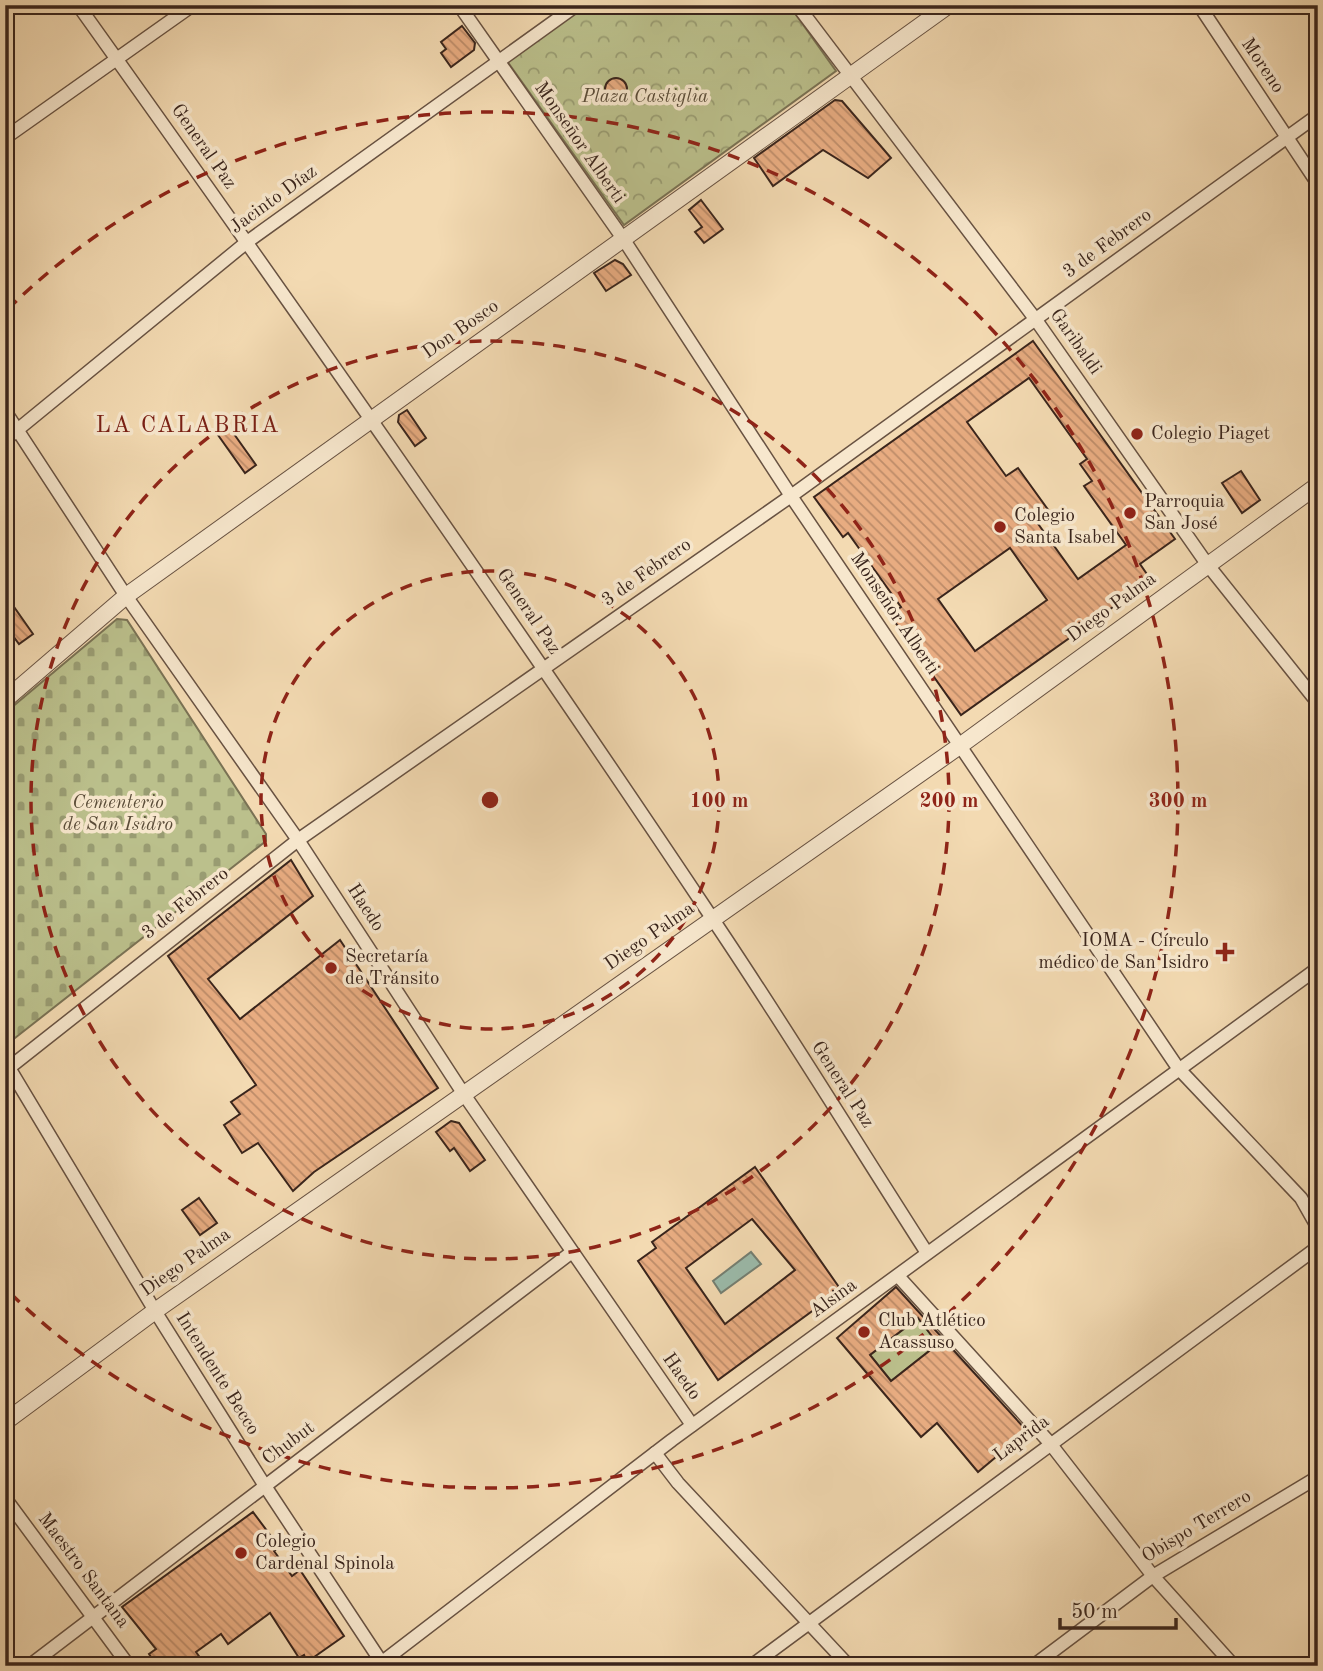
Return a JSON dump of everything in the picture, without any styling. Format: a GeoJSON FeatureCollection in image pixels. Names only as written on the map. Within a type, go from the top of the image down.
{"type":"FeatureCollection","features":[{"type":"Feature","properties":{"kind":"street","name":"General Paz"},"geometry":{"type":"LineString","coordinates":[[78,5],[372,418],[543,668],[713,918],[927,1253]]}},
{"type":"Feature","properties":{"kind":"street"},"geometry":{"type":"LineString","coordinates":[[5,138],[193,5]]}},
{"type":"Feature","properties":{"kind":"street","name":"Monseñor Alberti"},"geometry":{"type":"LineString","coordinates":[[459,5],[624,240],[791,496],[1178,1068],[1301,1198],[1318,1228]]}},
{"type":"Feature","properties":{"kind":"street","name":"Jacinto Díaz"},"geometry":{"type":"LineString","coordinates":[[5,440],[247,242],[577,5]]}},
{"type":"Feature","properties":{"kind":"street","name":"Garibaldi"},"geometry":{"type":"LineString","coordinates":[[797,5],[1036,320],[1207,564],[1318,703]]}},
{"type":"Feature","properties":{"kind":"street","name":"Don Bosco"},"geometry":{"type":"LineString","coordinates":[[5,700],[126,596],[949,5]]}},
{"type":"Feature","properties":{"kind":"street","name":"Moreno"},"geometry":{"type":"LineString","coordinates":[[1199,5],[1318,184]]}},
{"type":"Feature","properties":{"kind":"street","name":"3 de Febrero"},"geometry":{"type":"LineString","coordinates":[[7,1066],[298,840],[791,496],[1318,116]]}},
{"type":"Feature","properties":{"kind":"street","name":"Haedo"},"geometry":{"type":"LineString","coordinates":[[5,411],[126,596],[298,840],[463,1093],[692,1425]]}},
{"type":"Feature","properties":{"kind":"street","name":"Diego Palma"},"geometry":{"type":"LineString","coordinates":[[5,1422],[155,1311],[961,745],[1318,485]]}},
{"type":"Feature","properties":{"kind":"street","name":"Alsina"},"geometry":{"type":"LineString","coordinates":[[381,1665],[654,1453],[1318,968]]}},
{"type":"Feature","properties":{"kind":"street","name":"Intendente Becco"},"geometry":{"type":"LineString","coordinates":[[7,1066],[155,1311],[381,1665]]}},
{"type":"Feature","properties":{"kind":"street","name":"Laprida"},"geometry":{"type":"LineString","coordinates":[[751,1666],[1049,1442],[1318,1247]]}},
{"type":"Feature","properties":{"kind":"street","name":"Chubut"},"geometry":{"type":"LineString","coordinates":[[29,1666],[572,1252]]}},
{"type":"Feature","properties":{"kind":"street"},"geometry":{"type":"LineString","coordinates":[[898,1276],[1049,1442],[1153,1576],[1234,1666]]}},
{"type":"Feature","properties":{"kind":"street"},"geometry":{"type":"LineString","coordinates":[[654,1453],[678,1483],[849,1666]]}},
{"type":"Feature","properties":{"kind":"street","name":"Obispo Terrero"},"geometry":{"type":"LineString","coordinates":[[1033,1666],[1153,1576],[1318,1477]]}},
{"type":"Feature","properties":{"kind":"street","name":"Maestro Santana"},"geometry":{"type":"LineString","coordinates":[[5,1499],[129,1666]]}},
{"type":"Feature","properties":{"kind":"green space","name":"Plaza Castiglia"},"geometry":{"type":"Polygon","coordinates":[[[586,5],[789,5],[836,71],[624,225],[507,61],[586,5]]]}},
{"type":"Feature","properties":{"kind":"green space","name":"Cementerio de San Isidro"},"geometry":{"type":"Polygon","coordinates":[[[117,619],[127,620],[266,834],[266,841],[15,1038],[5,1036],[5,713],[117,619]]]}},
{"type":"Feature","properties":{"kind":"green space"},"geometry":{"type":"Polygon","coordinates":[[[918,1318],[938,1344],[891,1381],[870,1355],[918,1318]]]}},
{"type":"Feature","properties":{"kind":"shaded area"},"geometry":{"type":"Polygon","coordinates":[[[751,1252],[761,1264],[721,1293],[713,1281],[751,1252]]]}},
{"type":"Feature","properties":{"kind":"building"},"geometry":{"type":"Polygon","coordinates":[[[462,26],[475,43],[474,50],[451,67],[441,53],[446,49],[441,42],[462,26]]]}},
{"type":"Feature","properties":{"kind":"building"},"geometry":{"type":"Polygon","coordinates":[[[616,78],[624,81],[627,89],[624,97],[616,100],[608,97],[605,89],[608,81],[616,78]]]}},
{"type":"Feature","properties":{"kind":"building"},"geometry":{"type":"Polygon","coordinates":[[[835,100],[842,101],[891,158],[868,178],[823,150],[773,186],[754,158],[835,100]]]}},
{"type":"Feature","properties":{"kind":"building"},"geometry":{"type":"Polygon","coordinates":[[[701,200],[723,229],[704,243],[695,232],[702,227],[689,210],[701,200]]]}},
{"type":"Feature","properties":{"kind":"building"},"geometry":{"type":"Polygon","coordinates":[[[615,260],[623,264],[631,275],[606,291],[594,273],[615,260]]]}},
{"type":"Feature","properties":{"kind":"building","name":"Colegio Santa Isabel"},"geometry":{"type":"Polygon","coordinates":[[[1033,341],[1175,539],[1140,564],[1151,580],[961,715],[890,615],[901,607],[848,533],[843,537],[814,497],[1033,341]],[[1029,378],[967,422],[1006,476],[1018,468],[1049,511],[1036,521],[1078,579],[1126,545],[1084,486],[1092,481],[1080,464],[1087,459],[1029,378]],[[1010,548],[938,599],[975,651],[1047,600],[1010,548]]]}},
{"type":"Feature","properties":{"kind":"building"},"geometry":{"type":"Polygon","coordinates":[[[407,410],[426,438],[415,446],[398,422],[399,415],[407,410]]]}},
{"type":"Feature","properties":{"kind":"building"},"geometry":{"type":"Polygon","coordinates":[[[229,427],[256,465],[245,473],[218,435],[229,427]]]}},
{"type":"Feature","properties":{"kind":"building"},"geometry":{"type":"Polygon","coordinates":[[[1241,471],[1260,500],[1242,513],[1222,483],[1241,471]]]}},
{"type":"Feature","properties":{"kind":"building"},"geometry":{"type":"Polygon","coordinates":[[[5,594],[33,634],[19,644],[5,625],[5,594]]]}},
{"type":"Feature","properties":{"kind":"building"},"geometry":{"type":"Polygon","coordinates":[[[291,860],[313,896],[208,979],[240,1019],[340,940],[438,1088],[314,1172],[293,1191],[258,1143],[242,1153],[224,1125],[240,1114],[231,1102],[256,1085],[168,956],[291,860]]]}},
{"type":"Feature","properties":{"kind":"building"},"geometry":{"type":"Polygon","coordinates":[[[451,1121],[459,1123],[485,1160],[470,1171],[454,1148],[450,1151],[436,1132],[451,1121]]]}},
{"type":"Feature","properties":{"kind":"building"},"geometry":{"type":"Polygon","coordinates":[[[755,1167],[841,1290],[718,1380],[638,1261],[656,1248],[652,1242],[755,1167]],[[752,1219],[686,1268],[725,1324],[795,1270],[752,1219]]]}},
{"type":"Feature","properties":{"kind":"building"},"geometry":{"type":"Polygon","coordinates":[[[199,1198],[217,1223],[200,1235],[182,1210],[199,1198]]]}},
{"type":"Feature","properties":{"kind":"building"},"geometry":{"type":"Polygon","coordinates":[[[896,1287],[1027,1431],[978,1472],[937,1423],[921,1437],[837,1338],[896,1287]],[[918,1318],[870,1355],[891,1381],[938,1344],[918,1318]]]}},
{"type":"Feature","properties":{"kind":"building","name":"Colegio Cardenal Spinola"},"geometry":{"type":"Polygon","coordinates":[[[253,1512],[279,1547],[274,1551],[292,1576],[300,1570],[344,1636],[307,1662],[304,1655],[299,1658],[270,1613],[228,1644],[221,1634],[196,1652],[206,1666],[157,1666],[149,1654],[156,1649],[122,1607],[253,1512]]]}},
{"type":"Feature","properties":{"kind":"place","name":"Colegio Piaget"},"geometry":{"type":"Point","coordinates":[1137,434]}},
{"type":"Feature","properties":{"kind":"place","name":"Parroquia San José"},"geometry":{"type":"Point","coordinates":[1130,513]}},
{"type":"Feature","properties":{"kind":"place","name":"Colegio Santa Isabel"},"geometry":{"type":"Point","coordinates":[1000,527]}},
{"type":"Feature","properties":{"kind":"place","name":"IOMA - Círculo médico de San Isidro"},"geometry":{"type":"Point","coordinates":[1225,952]}},
{"type":"Feature","properties":{"kind":"place","name":"Secretaría de Tránsito"},"geometry":{"type":"Point","coordinates":[331,968]}},
{"type":"Feature","properties":{"kind":"place","name":"Club Atlético Acassuso"},"geometry":{"type":"Point","coordinates":[864,1332]}},
{"type":"Feature","properties":{"kind":"place","name":"Colegio Cardenal Spinola"},"geometry":{"type":"Point","coordinates":[241,1553]}},
{"type":"Feature","properties":{"kind":"district","name":"LA CALABRIA"},"geometry":{"type":"Point","coordinates":[188,425]}}]}
